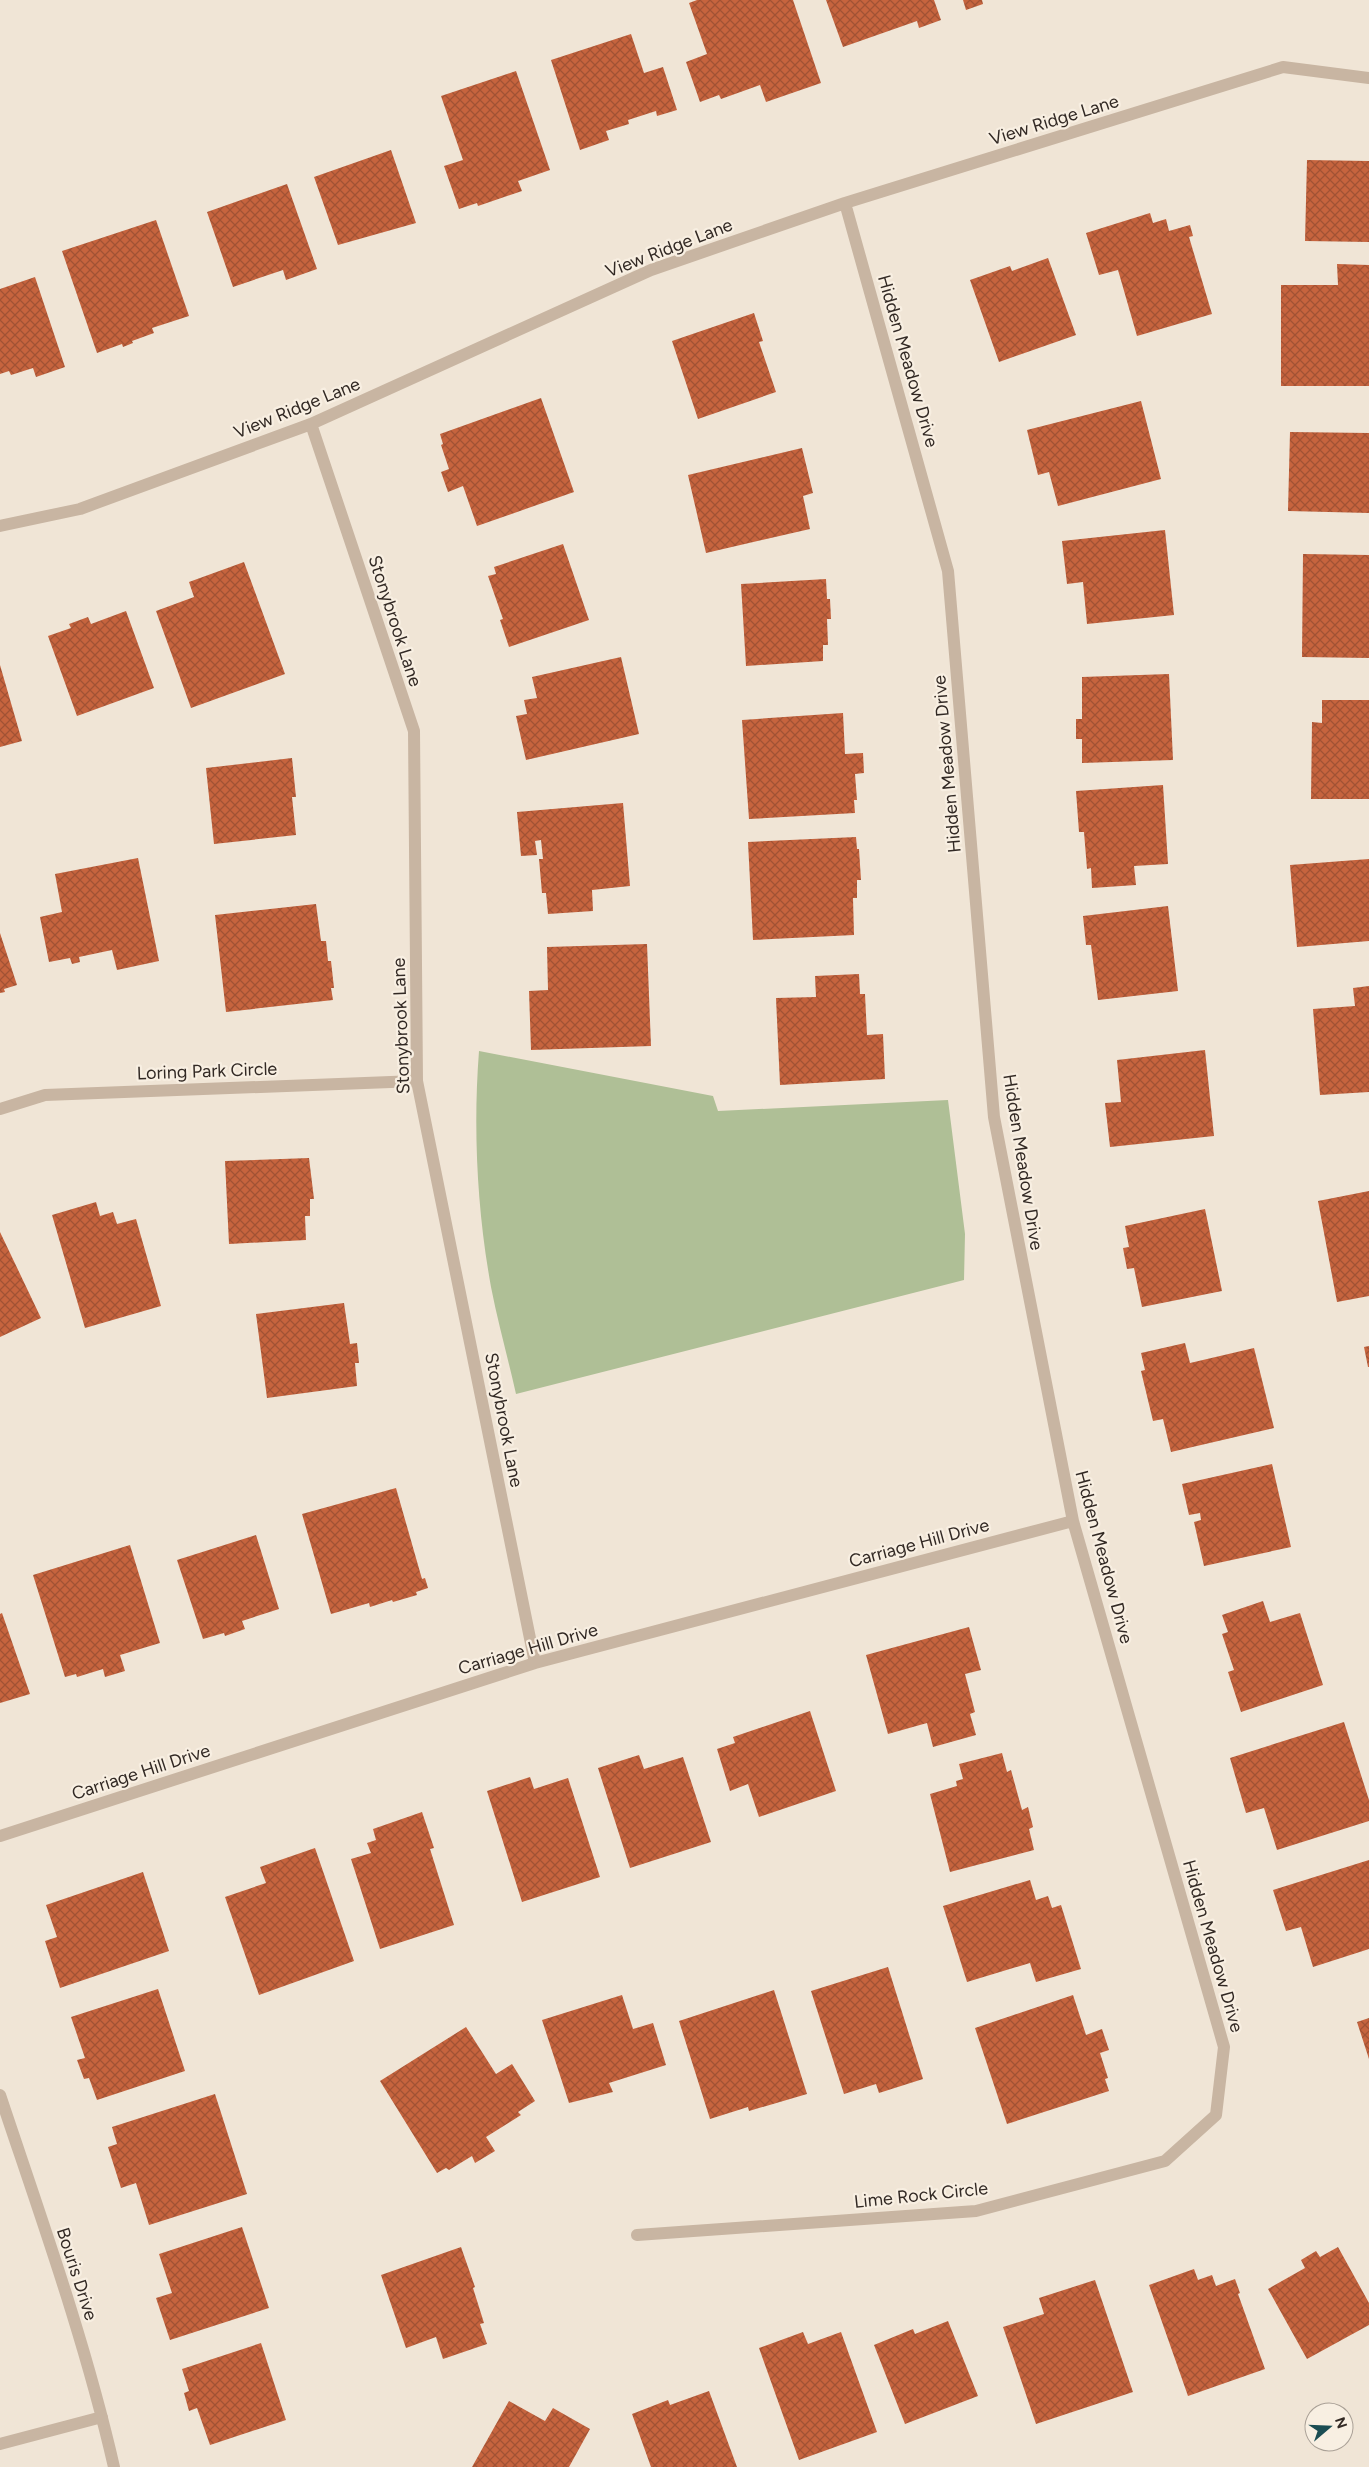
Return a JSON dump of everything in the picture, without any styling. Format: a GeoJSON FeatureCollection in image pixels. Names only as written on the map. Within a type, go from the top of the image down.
{"type":"FeatureCollection","features":[{"type":"Feature","properties":{"kind":"street","name":"View Ridge Lane"},"geometry":{"type":"LineString","coordinates":[[0,526],[80,509],[311,424],[651,270],[846,203],[1283,67],[1369,78]]}},
{"type":"Feature","properties":{"kind":"street","name":"Hidden Meadow Drive"},"geometry":{"type":"LineString","coordinates":[[846,203],[948,571],[994,1116],[1072,1521],[1224,2047],[1216,2115]]}},
{"type":"Feature","properties":{"kind":"street","name":"Stonybrook Lane"},"geometry":{"type":"LineString","coordinates":[[311,424],[414,731],[417,1081],[536,1663]]}},
{"type":"Feature","properties":{"kind":"street","name":"Loring Park Circle"},"geometry":{"type":"LineString","coordinates":[[0,1109],[45,1095],[417,1081]]}},
{"type":"Feature","properties":{"kind":"street","name":"Carriage Hill Drive"},"geometry":{"type":"LineString","coordinates":[[0,1836],[536,1663],[1072,1521]]}},
{"type":"Feature","properties":{"kind":"street","name":"Bouris Drive"},"geometry":{"type":"LineString","coordinates":[[0,2095],[69,2302],[102,2417],[114,2467]]}},
{"type":"Feature","properties":{"kind":"street","name":"Lime Rock Circle"},"geometry":{"type":"LineString","coordinates":[[637,2235],[976,2211],[1165,2161],[1216,2115]]}},
{"type":"Feature","properties":{"kind":"street"},"geometry":{"type":"LineString","coordinates":[[0,2444],[102,2417]]}},
{"type":"Feature","properties":{"kind":"green space"},"geometry":{"type":"Polygon","coordinates":[[[479,1051],[713,1096],[718,1111],[948,1100],[965,1234],[964,1280],[516,1394],[491,1287],[482,1228],[476,1139],[479,1051]]]}},
{"type":"Feature","properties":{"kind":"building"},"geometry":{"type":"Polygon","coordinates":[[[697,0],[793,0],[821,83],[766,102],[760,85],[721,99],[719,95],[700,102],[686,62],[707,54],[689,3],[697,0]]]}},
{"type":"Feature","properties":{"kind":"building"},"geometry":{"type":"Polygon","coordinates":[[[826,0],[934,0],[941,20],[919,28],[917,21],[843,47],[826,0]]]}},
{"type":"Feature","properties":{"kind":"building"},"geometry":{"type":"Polygon","coordinates":[[[963,0],[982,0],[983,4],[966,10],[963,0]]]}},
{"type":"Feature","properties":{"kind":"building"},"geometry":{"type":"Polygon","coordinates":[[[631,34],[644,73],[663,67],[677,110],[657,116],[656,111],[628,120],[629,124],[606,131],[609,140],[580,150],[551,60],[631,34]]]}},
{"type":"Feature","properties":{"kind":"building"},"geometry":{"type":"Polygon","coordinates":[[[516,71],[550,170],[518,181],[522,191],[478,206],[477,203],[459,209],[444,166],[463,160],[441,96],[516,71]]]}},
{"type":"Feature","properties":{"kind":"building"},"geometry":{"type":"Polygon","coordinates":[[[391,150],[416,223],[338,245],[314,177],[391,150]]]}},
{"type":"Feature","properties":{"kind":"building"},"geometry":{"type":"Polygon","coordinates":[[[1307,160],[1369,161],[1369,242],[1305,241],[1307,160]]]}},
{"type":"Feature","properties":{"kind":"building"},"geometry":{"type":"Polygon","coordinates":[[[287,184],[317,269],[286,280],[283,270],[233,287],[207,212],[287,184]]]}},
{"type":"Feature","properties":{"kind":"building"},"geometry":{"type":"Polygon","coordinates":[[[1150,213],[1153,223],[1166,219],[1169,231],[1190,225],[1193,236],[1189,237],[1212,314],[1137,336],[1118,270],[1099,275],[1086,233],[1150,213]]]}},
{"type":"Feature","properties":{"kind":"building"},"geometry":{"type":"Polygon","coordinates":[[[156,220],[189,316],[152,328],[154,333],[132,341],[133,343],[123,347],[122,344],[97,353],[62,251],[156,220]]]}},
{"type":"Feature","properties":{"kind":"building"},"geometry":{"type":"Polygon","coordinates":[[[1048,258],[1076,335],[999,362],[970,280],[1010,266],[1012,271],[1048,258]]]}},
{"type":"Feature","properties":{"kind":"building"},"geometry":{"type":"Polygon","coordinates":[[[1337,264],[1369,265],[1369,386],[1281,386],[1281,285],[1338,285],[1337,264]]]}},
{"type":"Feature","properties":{"kind":"building"},"geometry":{"type":"Polygon","coordinates":[[[35,277],[65,367],[36,377],[33,368],[11,375],[9,371],[0,374],[0,289],[35,277]]]}},
{"type":"Feature","properties":{"kind":"building"},"geometry":{"type":"Polygon","coordinates":[[[754,313],[763,341],[759,342],[776,392],[698,419],[672,341],[754,313]]]}},
{"type":"Feature","properties":{"kind":"building"},"geometry":{"type":"Polygon","coordinates":[[[541,398],[574,492],[477,526],[463,486],[448,492],[441,472],[449,469],[441,445],[443,444],[440,434],[541,398]]]}},
{"type":"Feature","properties":{"kind":"building"},"geometry":{"type":"Polygon","coordinates":[[[1141,401],[1161,479],[1058,506],[1049,472],[1038,475],[1027,430],[1141,401]]]}},
{"type":"Feature","properties":{"kind":"building"},"geometry":{"type":"Polygon","coordinates":[[[1290,432],[1369,433],[1369,513],[1288,511],[1290,432]]]}},
{"type":"Feature","properties":{"kind":"building"},"geometry":{"type":"Polygon","coordinates":[[[802,448],[813,493],[803,496],[810,529],[706,553],[688,475],[802,448]]]}},
{"type":"Feature","properties":{"kind":"building"},"geometry":{"type":"Polygon","coordinates":[[[1165,530],[1174,615],[1087,624],[1083,582],[1067,584],[1062,541],[1165,530]]]}},
{"type":"Feature","properties":{"kind":"building"},"geometry":{"type":"Polygon","coordinates":[[[563,544],[589,620],[509,647],[500,620],[503,619],[488,576],[496,574],[494,567],[563,544]]]}},
{"type":"Feature","properties":{"kind":"building"},"geometry":{"type":"Polygon","coordinates":[[[1303,554],[1369,555],[1369,658],[1302,657],[1303,554]]]}},
{"type":"Feature","properties":{"kind":"building"},"geometry":{"type":"Polygon","coordinates":[[[244,562],[285,674],[191,708],[156,611],[194,597],[189,582],[244,562]]]}},
{"type":"Feature","properties":{"kind":"building"},"geometry":{"type":"Polygon","coordinates":[[[826,579],[831,619],[827,619],[828,645],[823,645],[823,661],[746,666],[741,584],[826,579]]]}},
{"type":"Feature","properties":{"kind":"building"},"geometry":{"type":"Polygon","coordinates":[[[126,611],[154,688],[77,716],[48,636],[71,628],[69,624],[88,617],[91,624],[126,611]]]}},
{"type":"Feature","properties":{"kind":"building"},"geometry":{"type":"Polygon","coordinates":[[[621,657],[639,734],[526,760],[516,716],[527,714],[524,700],[537,698],[532,677],[621,657]]]}},
{"type":"Feature","properties":{"kind":"building"},"geometry":{"type":"Polygon","coordinates":[[[0,665],[22,741],[0,747],[0,665]]]}},
{"type":"Feature","properties":{"kind":"building"},"geometry":{"type":"Polygon","coordinates":[[[1169,674],[1173,760],[1082,763],[1082,739],[1076,739],[1076,719],[1082,719],[1082,677],[1169,674]]]}},
{"type":"Feature","properties":{"kind":"building"},"geometry":{"type":"Polygon","coordinates":[[[1322,700],[1369,700],[1369,799],[1311,799],[1312,722],[1322,723],[1322,700]]]}},
{"type":"Feature","properties":{"kind":"building"},"geometry":{"type":"Polygon","coordinates":[[[843,713],[845,754],[863,753],[864,773],[855,774],[857,800],[854,800],[855,813],[749,819],[742,720],[843,713]]]}},
{"type":"Feature","properties":{"kind":"building"},"geometry":{"type":"Polygon","coordinates":[[[292,758],[296,797],[292,797],[296,835],[214,844],[206,768],[292,758]]]}},
{"type":"Feature","properties":{"kind":"building"},"geometry":{"type":"Polygon","coordinates":[[[1163,785],[1168,864],[1134,866],[1136,885],[1092,888],[1091,868],[1087,869],[1084,832],[1079,832],[1076,791],[1163,785]]]}},
{"type":"Feature","properties":{"kind":"building"},"geometry":{"type":"Polygon","coordinates":[[[623,803],[630,886],[592,890],[593,911],[548,914],[546,893],[542,893],[539,859],[543,859],[541,840],[535,841],[537,855],[521,856],[517,812],[623,803]]]}},
{"type":"Feature","properties":{"kind":"building"},"geometry":{"type":"Polygon","coordinates":[[[856,837],[857,849],[859,849],[861,880],[857,880],[857,898],[853,898],[854,935],[753,940],[748,842],[856,837]]]}},
{"type":"Feature","properties":{"kind":"building"},"geometry":{"type":"Polygon","coordinates":[[[138,858],[159,961],[117,970],[112,950],[79,957],[80,962],[72,964],[70,958],[49,962],[40,917],[62,912],[55,874],[138,858]]]}},
{"type":"Feature","properties":{"kind":"building"},"geometry":{"type":"Polygon","coordinates":[[[1369,859],[1369,941],[1297,947],[1290,865],[1369,859]]]}},
{"type":"Feature","properties":{"kind":"building"},"geometry":{"type":"Polygon","coordinates":[[[316,904],[321,941],[326,941],[328,961],[331,961],[334,988],[331,988],[333,1000],[226,1012],[215,915],[316,904]]]}},
{"type":"Feature","properties":{"kind":"building"},"geometry":{"type":"Polygon","coordinates":[[[1168,906],[1178,991],[1098,1000],[1091,945],[1086,945],[1083,916],[1168,906]]]}},
{"type":"Feature","properties":{"kind":"building"},"geometry":{"type":"Polygon","coordinates":[[[0,933],[17,985],[4,989],[5,992],[0,993],[0,933]]]}},
{"type":"Feature","properties":{"kind":"building"},"geometry":{"type":"Polygon","coordinates":[[[647,944],[651,1046],[531,1050],[529,991],[548,990],[547,947],[647,944]]]}},
{"type":"Feature","properties":{"kind":"building"},"geometry":{"type":"Polygon","coordinates":[[[859,974],[860,994],[865,994],[867,1035],[883,1034],[885,1079],[780,1085],[776,998],[816,997],[815,976],[859,974]]]}},
{"type":"Feature","properties":{"kind":"building"},"geometry":{"type":"Polygon","coordinates":[[[1369,986],[1369,1092],[1320,1095],[1313,1009],[1355,1006],[1353,988],[1369,986]]]}},
{"type":"Feature","properties":{"kind":"building"},"geometry":{"type":"Polygon","coordinates":[[[1205,1050],[1214,1136],[1110,1147],[1105,1103],[1121,1102],[1117,1060],[1205,1050]]]}},
{"type":"Feature","properties":{"kind":"building"},"geometry":{"type":"Polygon","coordinates":[[[309,1158],[314,1199],[310,1199],[310,1216],[305,1216],[306,1240],[229,1244],[225,1161],[309,1158]]]}},
{"type":"Feature","properties":{"kind":"building"},"geometry":{"type":"Polygon","coordinates":[[[1369,1191],[1369,1296],[1337,1302],[1318,1201],[1369,1191]]]}},
{"type":"Feature","properties":{"kind":"building"},"geometry":{"type":"Polygon","coordinates":[[[96,1202],[100,1216],[113,1212],[117,1224],[136,1219],[161,1306],[85,1328],[52,1215],[96,1202]]]}},
{"type":"Feature","properties":{"kind":"building"},"geometry":{"type":"Polygon","coordinates":[[[1205,1209],[1222,1291],[1142,1307],[1134,1268],[1127,1269],[1123,1248],[1129,1247],[1125,1226],[1205,1209]]]}},
{"type":"Feature","properties":{"kind":"building"},"geometry":{"type":"Polygon","coordinates":[[[0,1232],[41,1318],[0,1337],[0,1232]]]}},
{"type":"Feature","properties":{"kind":"building"},"geometry":{"type":"Polygon","coordinates":[[[344,1303],[350,1344],[357,1343],[359,1363],[355,1363],[357,1386],[267,1398],[256,1314],[344,1303]]]}},
{"type":"Feature","properties":{"kind":"building"},"geometry":{"type":"Polygon","coordinates":[[[1185,1343],[1190,1363],[1254,1348],[1274,1428],[1171,1452],[1163,1419],[1153,1421],[1141,1371],[1145,1370],[1141,1353],[1185,1343]]]}},
{"type":"Feature","properties":{"kind":"building"},"geometry":{"type":"Polygon","coordinates":[[[1369,1346],[1369,1367],[1368,1367],[1364,1347],[1369,1346]]]}},
{"type":"Feature","properties":{"kind":"building"},"geometry":{"type":"Polygon","coordinates":[[[1272,1464],[1291,1547],[1204,1566],[1194,1522],[1201,1520],[1200,1513],[1189,1515],[1182,1484],[1272,1464]]]}},
{"type":"Feature","properties":{"kind":"building"},"geometry":{"type":"Polygon","coordinates":[[[396,1488],[422,1579],[425,1578],[428,1588],[416,1592],[417,1595],[393,1602],[392,1600],[370,1607],[369,1603],[331,1614],[302,1514],[396,1488]]]}},
{"type":"Feature","properties":{"kind":"building"},"geometry":{"type":"Polygon","coordinates":[[[256,1535],[279,1609],[242,1621],[245,1629],[225,1636],[224,1633],[203,1639],[177,1560],[256,1535]]]}},
{"type":"Feature","properties":{"kind":"building"},"geometry":{"type":"Polygon","coordinates":[[[130,1545],[160,1643],[120,1655],[125,1671],[105,1677],[103,1669],[77,1677],[76,1674],[65,1677],[33,1575],[130,1545]]]}},
{"type":"Feature","properties":{"kind":"building"},"geometry":{"type":"Polygon","coordinates":[[[1263,1601],[1270,1622],[1300,1613],[1323,1685],[1241,1712],[1228,1672],[1234,1670],[1222,1634],[1228,1632],[1222,1615],[1263,1601]]]}},
{"type":"Feature","properties":{"kind":"building"},"geometry":{"type":"Polygon","coordinates":[[[2,1613],[30,1694],[0,1703],[0,1614],[2,1613]]]}},
{"type":"Feature","properties":{"kind":"building"},"geometry":{"type":"Polygon","coordinates":[[[969,1627],[981,1670],[965,1674],[975,1712],[970,1714],[976,1735],[933,1747],[927,1723],[888,1734],[866,1655],[969,1627]]]}},
{"type":"Feature","properties":{"kind":"building"},"geometry":{"type":"Polygon","coordinates":[[[810,1711],[836,1791],[759,1817],[748,1784],[730,1791],[717,1749],[735,1743],[733,1737],[810,1711]]]}},
{"type":"Feature","properties":{"kind":"building"},"geometry":{"type":"Polygon","coordinates":[[[1344,1722],[1369,1800],[1369,1821],[1277,1850],[1264,1808],[1246,1813],[1230,1758],[1344,1722]]]}},
{"type":"Feature","properties":{"kind":"building"},"geometry":{"type":"Polygon","coordinates":[[[1002,1753],[1007,1772],[1011,1770],[1022,1810],[1028,1807],[1033,1827],[1029,1829],[1034,1850],[950,1872],[930,1794],[957,1786],[956,1781],[963,1779],[959,1764],[1002,1753]]]}},
{"type":"Feature","properties":{"kind":"building"},"geometry":{"type":"Polygon","coordinates":[[[639,1755],[644,1769],[683,1757],[711,1842],[630,1868],[598,1768],[639,1755]]]}},
{"type":"Feature","properties":{"kind":"building"},"geometry":{"type":"Polygon","coordinates":[[[530,1777],[534,1789],[568,1778],[600,1877],[522,1902],[487,1791],[530,1777]]]}},
{"type":"Feature","properties":{"kind":"building"},"geometry":{"type":"Polygon","coordinates":[[[422,1812],[434,1848],[430,1849],[454,1925],[380,1949],[351,1859],[371,1853],[367,1843],[376,1840],[373,1829],[422,1812]]]}},
{"type":"Feature","properties":{"kind":"building"},"geometry":{"type":"Polygon","coordinates":[[[315,1848],[354,1961],[259,1995],[225,1897],[266,1883],[260,1867],[315,1848]]]}},
{"type":"Feature","properties":{"kind":"building"},"geometry":{"type":"Polygon","coordinates":[[[1369,1860],[1369,1949],[1313,1967],[1301,1927],[1286,1931],[1273,1890],[1369,1860]]]}},
{"type":"Feature","properties":{"kind":"building"},"geometry":{"type":"Polygon","coordinates":[[[143,1872],[169,1951],[60,1988],[45,1941],[57,1937],[46,1905],[143,1872]]]}},
{"type":"Feature","properties":{"kind":"building"},"geometry":{"type":"Polygon","coordinates":[[[1030,1880],[1036,1900],[1048,1896],[1052,1908],[1061,1905],[1081,1969],[1036,1982],[1030,1963],[967,1982],[943,1906],[1030,1880]]]}},
{"type":"Feature","properties":{"kind":"building"},"geometry":{"type":"Polygon","coordinates":[[[888,1967],[923,2079],[879,2093],[876,2084],[844,2094],[811,1991],[888,1967]]]}},
{"type":"Feature","properties":{"kind":"building"},"geometry":{"type":"Polygon","coordinates":[[[158,1989],[185,2071],[97,2100],[89,2078],[84,2079],[77,2060],[85,2058],[71,2017],[158,1989]]]}},
{"type":"Feature","properties":{"kind":"building"},"geometry":{"type":"Polygon","coordinates":[[[774,1990],[807,2094],[749,2111],[748,2107],[710,2119],[679,2021],[774,1990]]]}},
{"type":"Feature","properties":{"kind":"building"},"geometry":{"type":"Polygon","coordinates":[[[622,1995],[633,2029],[653,2023],[666,2065],[609,2083],[613,2092],[569,2103],[542,2020],[622,1995]]]}},
{"type":"Feature","properties":{"kind":"building"},"geometry":{"type":"Polygon","coordinates":[[[1073,1995],[1086,2035],[1102,2029],[1109,2050],[1100,2053],[1108,2078],[1105,2079],[1109,2091],[1007,2124],[975,2028],[1073,1995]]]}},
{"type":"Feature","properties":{"kind":"building"},"geometry":{"type":"Polygon","coordinates":[[[1369,2018],[1369,2059],[1357,2022],[1369,2018]]]}},
{"type":"Feature","properties":{"kind":"building"},"geometry":{"type":"Polygon","coordinates":[[[466,2027],[496,2074],[512,2064],[535,2101],[518,2112],[521,2115],[486,2137],[495,2151],[475,2163],[472,2156],[449,2170],[446,2168],[437,2173],[380,2081],[466,2027]]]}},
{"type":"Feature","properties":{"kind":"building"},"geometry":{"type":"Polygon","coordinates":[[[215,2094],[247,2194],[149,2225],[136,2183],[121,2188],[108,2147],[117,2144],[112,2127],[215,2094]]]}},
{"type":"Feature","properties":{"kind":"building"},"geometry":{"type":"Polygon","coordinates":[[[242,2227],[269,2308],[170,2340],[156,2298],[172,2293],[159,2254],[242,2227]]]}},
{"type":"Feature","properties":{"kind":"building"},"geometry":{"type":"Polygon","coordinates":[[[461,2247],[475,2287],[473,2288],[484,2323],[480,2324],[487,2344],[443,2359],[436,2337],[406,2348],[381,2275],[461,2247]]]}},
{"type":"Feature","properties":{"kind":"building"},"geometry":{"type":"Polygon","coordinates":[[[1338,2247],[1369,2303],[1369,2325],[1307,2359],[1268,2289],[1305,2268],[1301,2260],[1316,2251],[1320,2257],[1338,2247]]]}},
{"type":"Feature","properties":{"kind":"building"},"geometry":{"type":"Polygon","coordinates":[[[1194,2269],[1198,2280],[1212,2275],[1216,2286],[1235,2279],[1240,2293],[1238,2294],[1265,2369],[1188,2396],[1149,2285],[1194,2269]]]}},
{"type":"Feature","properties":{"kind":"building"},"geometry":{"type":"Polygon","coordinates":[[[1095,2280],[1133,2392],[1036,2424],[1003,2327],[1044,2314],[1039,2298],[1095,2280]]]}},
{"type":"Feature","properties":{"kind":"building"},"geometry":{"type":"Polygon","coordinates":[[[948,2321],[978,2396],[905,2424],[874,2345],[913,2329],[915,2334],[948,2321]]]}},
{"type":"Feature","properties":{"kind":"building"},"geometry":{"type":"Polygon","coordinates":[[[803,2332],[808,2344],[841,2332],[877,2432],[799,2460],[759,2348],[803,2332]]]}},
{"type":"Feature","properties":{"kind":"building"},"geometry":{"type":"Polygon","coordinates":[[[261,2343],[286,2420],[210,2445],[197,2408],[189,2411],[184,2393],[189,2391],[182,2369],[261,2343]]]}},
{"type":"Feature","properties":{"kind":"building"},"geometry":{"type":"Polygon","coordinates":[[[709,2391],[737,2467],[651,2467],[632,2414],[668,2400],[670,2405],[709,2391]]]}},
{"type":"Feature","properties":{"kind":"building"},"geometry":{"type":"Polygon","coordinates":[[[509,2401],[545,2421],[553,2408],[590,2429],[569,2467],[472,2467],[509,2401]]]}}]}
